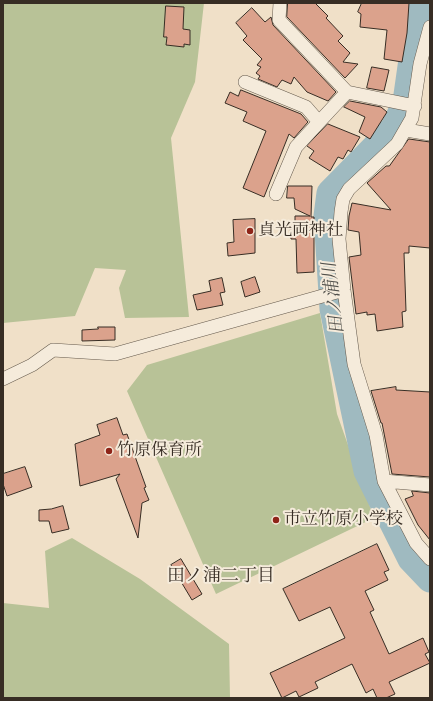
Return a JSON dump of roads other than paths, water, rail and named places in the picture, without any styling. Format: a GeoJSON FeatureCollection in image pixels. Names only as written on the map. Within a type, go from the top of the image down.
{"type":"FeatureCollection","features":[{"type":"Feature","properties":{"kind":"street"},"geometry":{"type":"LineString","coordinates":[[280,3],[279,20],[347,92],[415,106]]}},
{"type":"Feature","properties":{"kind":"street"},"geometry":{"type":"LineString","coordinates":[[430,28],[420,64],[415,106],[406,130],[397,144],[359,178],[349,189],[343,199],[336,292],[354,364],[376,435],[384,481],[416,543],[430,559]]}},
{"type":"Feature","properties":{"kind":"street"},"geometry":{"type":"LineString","coordinates":[[245,82],[306,107],[319,122]]}},
{"type":"Feature","properties":{"kind":"street"},"geometry":{"type":"LineString","coordinates":[[276,194],[296,147],[347,92]]}},
{"type":"Feature","properties":{"kind":"street"},"geometry":{"type":"LineString","coordinates":[[406,130],[430,134]]}},
{"type":"Feature","properties":{"kind":"street"},"geometry":{"type":"LineString","coordinates":[[3,379],[32,365],[53,350],[115,354],[336,292]]}},
{"type":"Feature","properties":{"kind":"street"},"geometry":{"type":"LineString","coordinates":[[384,481],[430,485]]}},
{"type":"Feature","properties":{"kind":"waterway","name":"田ノ浦川"},"geometry":{"type":"LineString","coordinates":[[420,3],[406,102],[394,128],[330,193],[327,216],[333,309],[367,471],[411,559],[430,579]]}},
{"type":"Feature","properties":{"kind":"place","name":"貞光両神社"},"geometry":{"type":"Point","coordinates":[250,231]}},
{"type":"Feature","properties":{"kind":"place","name":"竹原保育所"},"geometry":{"type":"Point","coordinates":[109,451]}},
{"type":"Feature","properties":{"kind":"place","name":"市立竹原小学校"},"geometry":{"type":"Point","coordinates":[276,520]}},
{"type":"Feature","properties":{"kind":"district","name":"田ノ浦二丁目"},"geometry":{"type":"Point","coordinates":[221,577]}}]}
